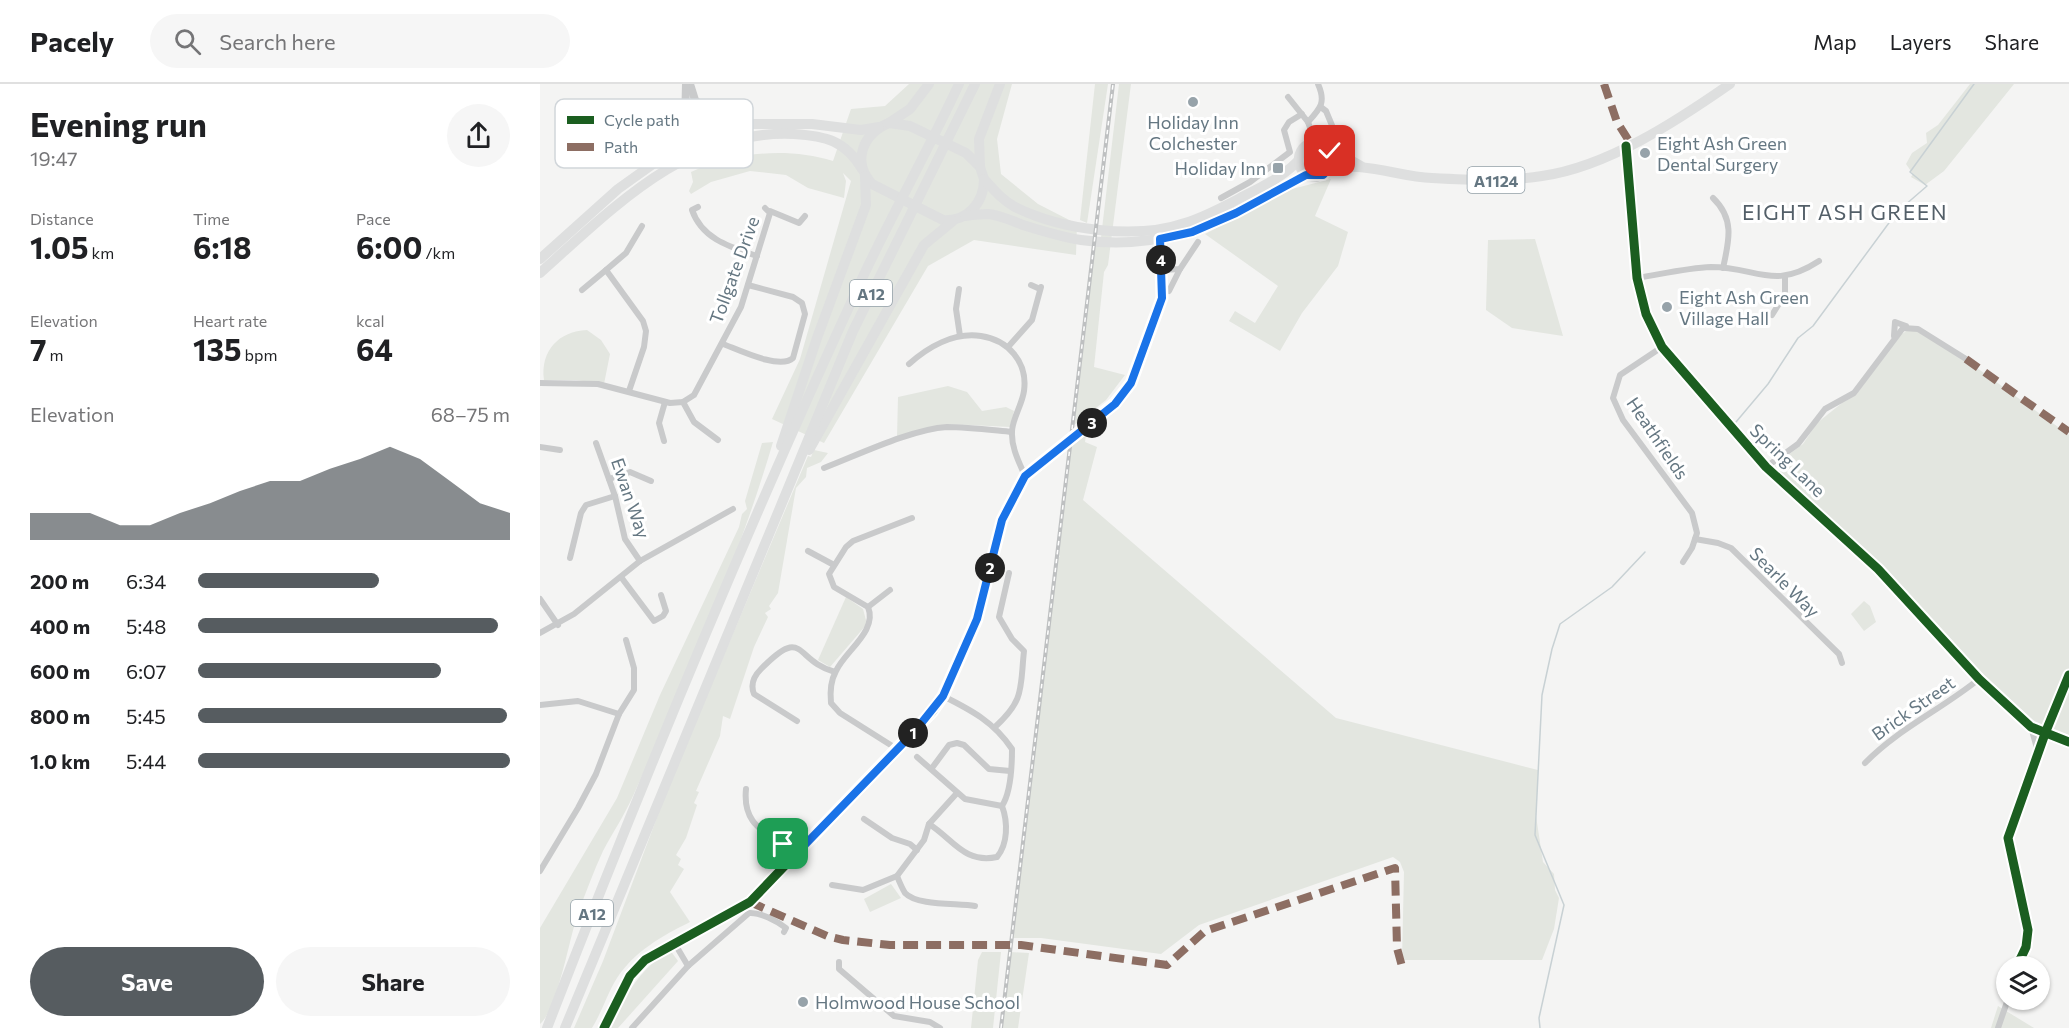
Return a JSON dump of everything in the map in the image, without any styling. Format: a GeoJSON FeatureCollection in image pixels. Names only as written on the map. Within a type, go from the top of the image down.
{"type":"FeatureCollection","features":[{"type":"Feature","properties":{"kind":"main road"},"geometry":{"type":"LineString","coordinates":[[864,173],[861,153],[864,145],[884,125],[910,109],[929,84]]}},
{"type":"Feature","properties":{"kind":"main road","name":"A12"},"geometry":{"type":"LineString","coordinates":[[547,1028],[702,641],[769,486],[864,276],[959,84]]}},
{"type":"Feature","properties":{"kind":"main road","name":"A12"},"geometry":{"type":"LineString","coordinates":[[565,1028],[778,507],[853,331],[975,84]]}},
{"type":"Feature","properties":{"kind":"main road"},"geometry":{"type":"LineString","coordinates":[[753,137],[765,135],[824,137],[843,145],[880,190],[933,217],[953,221],[965,216],[990,214],[1039,230],[1081,240],[1131,242],[1192,232],[1236,213],[1306,175],[1317,177],[1329,170],[1332,159],[1326,146],[1315,142],[1300,150],[1298,162],[1283,176],[1185,224],[1132,230],[1084,228],[1043,218],[1014,206],[999,195],[984,179],[980,167],[979,139],[1000,84]]}},
{"type":"Feature","properties":{"kind":"main road","name":"A1124"},"geometry":{"type":"LineString","coordinates":[[1329,170],[1361,166],[1429,178],[1483,180],[1543,176],[1577,168],[1626,146],[1683,116],[1714,88],[1730,84]]}},
{"type":"Feature","properties":{"kind":"main road"},"geometry":{"type":"LineString","coordinates":[[753,124],[812,124],[861,130],[899,123],[921,130],[966,153],[980,167]]}},
{"type":"Feature","properties":{"kind":"main road","name":"A1124"},"geometry":{"type":"LineString","coordinates":[[1326,146],[1361,166]]}},
{"type":"Feature","properties":{"kind":"main road"},"geometry":{"type":"LineString","coordinates":[[1298,162],[1306,175]]}},
{"type":"Feature","properties":{"kind":"main road"},"geometry":{"type":"LineString","coordinates":[[540,258],[625,184],[647,168]]}},
{"type":"Feature","properties":{"kind":"main road"},"geometry":{"type":"LineString","coordinates":[[540,273],[653,177],[671,168]]}},
{"type":"Feature","properties":{"kind":"main road","name":"A12"},"geometry":{"type":"LineString","coordinates":[[769,486],[817,338],[866,205],[864,173]]}},
{"type":"Feature","properties":{"kind":"main road"},"geometry":{"type":"LineString","coordinates":[[965,216],[979,202],[984,179]]}},
{"type":"Feature","properties":{"kind":"main road","name":"A12"},"geometry":{"type":"LineString","coordinates":[[778,507],[844,384],[924,245],[953,221]]}},
{"type":"Feature","properties":{"kind":"street"},"geometry":{"type":"LineString","coordinates":[[688,84],[695,99]]}},
{"type":"Feature","properties":{"kind":"street"},"geometry":{"type":"LineString","coordinates":[[687,99],[688,84]]}},
{"type":"Feature","properties":{"kind":"street"},"geometry":{"type":"LineString","coordinates":[[1308,122],[1322,108],[1324,97],[1318,84]]}},
{"type":"Feature","properties":{"kind":"street"},"geometry":{"type":"LineString","coordinates":[[1288,97],[1308,122],[1315,142]]}},
{"type":"Feature","properties":{"kind":"street"},"geometry":{"type":"LineString","coordinates":[[1322,108],[1326,111],[1336,135]]}},
{"type":"Feature","properties":{"kind":"street"},"geometry":{"type":"LineString","coordinates":[[1221,198],[1250,182],[1290,152],[1284,130],[1289,122],[1302,114]]}},
{"type":"Feature","properties":{"kind":"street","name":"Spring Lane"},"geometry":{"type":"LineString","coordinates":[[1626,146],[1637,278],[1646,314],[1662,347],[1766,467],[1878,569],[1978,679],[2031,727],[2069,742]]}},
{"type":"Feature","properties":{"kind":"street"},"geometry":{"type":"LineString","coordinates":[[1713,198],[1723,208],[1729,222],[1730,235],[1723,267]]}},
{"type":"Feature","properties":{"kind":"street"},"geometry":{"type":"LineString","coordinates":[[695,208],[695,219],[709,235],[728,247],[757,256]]}},
{"type":"Feature","properties":{"kind":"street","name":"Tollgate Drive"},"geometry":{"type":"LineString","coordinates":[[683,402],[700,389],[723,344],[748,285],[768,210],[799,223]]}},
{"type":"Feature","properties":{"kind":"street"},"geometry":{"type":"LineString","coordinates":[[802,232],[799,223],[804,216]]}},
{"type":"Feature","properties":{"kind":"street"},"geometry":{"type":"LineString","coordinates":[[582,290],[622,258],[640,237],[642,226]]}},
{"type":"Feature","properties":{"kind":"street"},"geometry":{"type":"LineString","coordinates":[[604,1028],[630,976],[645,960],[750,902],[932,712],[943,696],[977,619],[1002,520],[1025,476],[1115,404],[1131,383],[1162,298],[1160,239]]}},
{"type":"Feature","properties":{"kind":"street"},"geometry":{"type":"LineString","coordinates":[[1169,291],[1198,242]]}},
{"type":"Feature","properties":{"kind":"street"},"geometry":{"type":"LineString","coordinates":[[1637,278],[1683,270],[1723,267],[1763,277],[1785,276],[1808,268],[1819,261]]}},
{"type":"Feature","properties":{"kind":"street"},"geometry":{"type":"LineString","coordinates":[[1162,270],[1180,269]]}},
{"type":"Feature","properties":{"kind":"street"},"geometry":{"type":"LineString","coordinates":[[606,270],[643,321],[646,331],[644,347],[629,391]]}},
{"type":"Feature","properties":{"kind":"street"},"geometry":{"type":"LineString","coordinates":[[1772,315],[1785,294],[1785,276]]}},
{"type":"Feature","properties":{"kind":"street"},"geometry":{"type":"LineString","coordinates":[[723,344],[758,357],[781,362],[793,358],[805,314],[802,303],[793,297],[748,285]]}},
{"type":"Feature","properties":{"kind":"street"},"geometry":{"type":"LineString","coordinates":[[1008,347],[1032,320],[1041,288],[1030,285]]}},
{"type":"Feature","properties":{"kind":"street"},"geometry":{"type":"LineString","coordinates":[[959,289],[956,309],[960,336]]}},
{"type":"Feature","properties":{"kind":"street"},"geometry":{"type":"LineString","coordinates":[[1766,467],[1798,444],[1825,410],[1854,393],[1903,328],[1909,327],[1966,359]]}},
{"type":"Feature","properties":{"kind":"street"},"geometry":{"type":"LineString","coordinates":[[909,364],[930,348],[960,336],[993,339],[1008,347],[1018,356],[1023,372],[1024,391],[1012,432],[1015,452],[1025,476]]}},
{"type":"Feature","properties":{"kind":"street","name":"Heathfields"},"geometry":{"type":"LineString","coordinates":[[1662,347],[1620,375],[1613,398],[1623,420],[1692,513],[1697,532],[1695,539]]}},
{"type":"Feature","properties":{"kind":"street"},"geometry":{"type":"LineString","coordinates":[[540,383],[590,383],[629,391],[664,402],[683,402],[694,422],[718,440]]}},
{"type":"Feature","properties":{"kind":"street"},"geometry":{"type":"LineString","coordinates":[[664,402],[659,423],[664,441]]}},
{"type":"Feature","properties":{"kind":"street"},"geometry":{"type":"LineString","coordinates":[[824,468],[898,440],[947,427],[1012,432]]}},
{"type":"Feature","properties":{"kind":"street","name":"Ewan Way"},"geometry":{"type":"LineString","coordinates":[[596,443],[615,496],[625,539],[640,561]]}},
{"type":"Feature","properties":{"kind":"street"},"geometry":{"type":"LineString","coordinates":[[540,447],[560,450]]}},
{"type":"Feature","properties":{"kind":"street"},"geometry":{"type":"LineString","coordinates":[[609,478],[630,472],[651,481]]}},
{"type":"Feature","properties":{"kind":"street"},"geometry":{"type":"LineString","coordinates":[[570,558],[581,513],[586,505],[615,496]]}},
{"type":"Feature","properties":{"kind":"street"},"geometry":{"type":"LineString","coordinates":[[540,633],[558,625],[640,561],[733,509]]}},
{"type":"Feature","properties":{"kind":"street"},"geometry":{"type":"LineString","coordinates":[[868,608],[834,587],[829,574],[853,541],[912,518]]}},
{"type":"Feature","properties":{"kind":"street"},"geometry":{"type":"LineString","coordinates":[[1683,562],[1695,539]]}},
{"type":"Feature","properties":{"kind":"street","name":"Searle Way"},"geometry":{"type":"LineString","coordinates":[[1695,539],[1731,548],[1839,654],[1842,663]]}},
{"type":"Feature","properties":{"kind":"street"},"geometry":{"type":"LineString","coordinates":[[808,551],[834,565]]}},
{"type":"Feature","properties":{"kind":"street"},"geometry":{"type":"LineString","coordinates":[[995,727],[1015,708],[1019,699],[1023,659],[1022,647],[1012,639],[999,617],[1009,573]]}},
{"type":"Feature","properties":{"kind":"street"},"geometry":{"type":"LineString","coordinates":[[621,577],[655,625],[666,611],[661,595]]}},
{"type":"Feature","properties":{"kind":"street"},"geometry":{"type":"LineString","coordinates":[[868,608],[890,590]]}},
{"type":"Feature","properties":{"kind":"street"},"geometry":{"type":"LineString","coordinates":[[540,599],[558,625]]}},
{"type":"Feature","properties":{"kind":"street"},"geometry":{"type":"LineString","coordinates":[[868,608],[869,626],[835,672],[831,692],[834,708],[897,749]]}},
{"type":"Feature","properties":{"kind":"street"},"geometry":{"type":"LineString","coordinates":[[540,871],[565,832],[596,774],[619,714],[634,690],[634,668],[626,640]]}},
{"type":"Feature","properties":{"kind":"street"},"geometry":{"type":"LineString","coordinates":[[797,721],[754,694],[753,681],[758,672],[781,649],[794,647],[803,651],[815,665],[835,672]]}},
{"type":"Feature","properties":{"kind":"street"},"geometry":{"type":"LineString","coordinates":[[2022,956],[2028,930],[2008,838],[2038,752],[2069,675]]}},
{"type":"Feature","properties":{"kind":"street","name":"Brick Street"},"geometry":{"type":"LineString","coordinates":[[1865,763],[1883,744],[1953,700],[1978,679]]}},
{"type":"Feature","properties":{"kind":"street"},"geometry":{"type":"LineString","coordinates":[[929,824],[962,853],[978,857],[997,857],[1002,851],[1006,820],[1002,806],[1007,796],[1011,749],[995,727],[982,716],[943,696]]}},
{"type":"Feature","properties":{"kind":"street"},"geometry":{"type":"LineString","coordinates":[[540,705],[578,701],[619,714]]}},
{"type":"Feature","properties":{"kind":"street"},"geometry":{"type":"LineString","coordinates":[[2031,727],[2038,752]]}},
{"type":"Feature","properties":{"kind":"street"},"geometry":{"type":"LineString","coordinates":[[932,768],[949,745],[957,743],[964,745],[989,769],[1010,771]]}},
{"type":"Feature","properties":{"kind":"street"},"geometry":{"type":"LineString","coordinates":[[916,756],[932,768],[957,794],[971,803],[1002,806]]}},
{"type":"Feature","properties":{"kind":"street"},"geometry":{"type":"LineString","coordinates":[[746,789],[746,810],[752,823],[795,855]]}},
{"type":"Feature","properties":{"kind":"street"},"geometry":{"type":"LineString","coordinates":[[832,885],[863,890],[897,876],[917,850],[929,824],[957,794]]}},
{"type":"Feature","properties":{"kind":"street"},"geometry":{"type":"LineString","coordinates":[[864,819],[892,838],[910,844],[917,850]]}},
{"type":"Feature","properties":{"kind":"street"},"geometry":{"type":"LineString","coordinates":[[897,876],[908,895],[932,904],[948,902],[975,906]]}},
{"type":"Feature","properties":{"kind":"street"},"geometry":{"type":"LineString","coordinates":[[632,1028],[688,966],[749,913],[781,924],[786,928],[784,932]]}},
{"type":"Feature","properties":{"kind":"street"},"geometry":{"type":"LineString","coordinates":[[675,944],[688,966]]}},
{"type":"Feature","properties":{"kind":"street"},"geometry":{"type":"LineString","coordinates":[[837,967],[894,1017],[930,1022],[940,1028]]}},
{"type":"Feature","properties":{"kind":"street"},"geometry":{"type":"LineString","coordinates":[[1998,1028],[2004,1010]]}},
{"type":"Feature","properties":{"kind":"shaded area"},"geometry":{"type":"Polygon","coordinates":[[[909,84],[1012,84],[997,139],[1001,174],[1038,204],[1077,224],[1076,255],[974,240],[928,266],[824,443],[772,419],[800,359],[851,181],[843,173],[846,181],[844,198],[808,188],[786,175],[750,171],[711,182],[691,194],[689,191],[693,182],[691,172],[701,168],[753,168],[753,155],[761,154],[797,154],[833,161],[851,109],[885,106],[909,84]]]}},
{"type":"Feature","properties":{"kind":"shaded area"},"geometry":{"type":"Polygon","coordinates":[[[1095,84],[1108,84],[1087,223],[1080,220],[1095,84]]]}},
{"type":"Feature","properties":{"kind":"shaded area"},"geometry":{"type":"Polygon","coordinates":[[[1119,84],[1131,84],[1108,265],[1104,272],[1094,367],[1125,375],[1106,400],[1074,425],[1095,246],[1100,246],[1119,84]]]}},
{"type":"Feature","properties":{"kind":"shaded area"},"geometry":{"type":"Polygon","coordinates":[[[1970,84],[2014,84],[1944,171],[1925,185],[1911,177],[1913,174],[1906,164],[1912,153],[1927,143],[1926,133],[1938,125],[1970,84]]]}},
{"type":"Feature","properties":{"kind":"shaded area"},"geometry":{"type":"Polygon","coordinates":[[[1331,179],[1315,216],[1348,232],[1338,266],[1302,313],[1280,351],[1229,321],[1235,311],[1255,323],[1278,286],[1205,234],[1292,189],[1331,179]]]}},
{"type":"Feature","properties":{"kind":"shaded area"},"geometry":{"type":"Polygon","coordinates":[[[1535,239],[1563,336],[1512,328],[1486,310],[1488,240],[1535,239]]]}},
{"type":"Feature","properties":{"kind":"shaded area"},"geometry":{"type":"Polygon","coordinates":[[[1911,328],[1962,357],[2069,435],[2069,735],[2034,721],[1952,645],[1884,568],[1775,470],[1776,464],[1803,444],[1817,423],[1856,395],[1892,346],[1902,334],[1911,328]]]}},
{"type":"Feature","properties":{"kind":"shaded area"},"geometry":{"type":"Polygon","coordinates":[[[587,330],[601,340],[610,354],[604,384],[576,380],[544,380],[545,360],[554,344],[568,334],[587,330]]]}},
{"type":"Feature","properties":{"kind":"shaded area"},"geometry":{"type":"Polygon","coordinates":[[[948,386],[967,392],[982,411],[1006,407],[1014,411],[1010,427],[949,424],[897,437],[898,397],[948,386]]]}},
{"type":"Feature","properties":{"kind":"shaded area"},"geometry":{"type":"Polygon","coordinates":[[[1086,435],[1085,442],[1097,447],[1083,500],[1336,718],[1538,770],[1536,816],[1543,862],[1554,874],[1555,890],[1559,898],[1554,929],[1542,960],[1402,960],[1404,872],[1400,862],[1393,857],[1199,925],[1161,954],[1041,938],[1012,938],[1057,559],[1060,556],[1058,555],[1071,446],[1086,435]]]}},
{"type":"Feature","properties":{"kind":"shaded area"},"geometry":{"type":"Polygon","coordinates":[[[773,442],[727,577],[633,796],[597,865],[575,921],[558,988],[540,1024],[540,928],[617,798],[660,695],[739,527],[742,514],[747,509],[745,501],[762,443],[773,442]]]}},
{"type":"Feature","properties":{"kind":"shaded area"},"geometry":{"type":"Polygon","coordinates":[[[814,450],[828,453],[821,462],[807,468],[806,477],[796,488],[778,593],[769,606],[771,609],[765,613],[768,617],[754,647],[730,719],[723,716],[720,736],[696,791],[699,792],[694,803],[697,805],[686,838],[676,855],[681,859],[678,865],[684,869],[670,892],[690,922],[659,939],[624,968],[610,990],[592,1028],[574,1028],[603,961],[670,783],[808,456],[811,457],[814,450]]]}},
{"type":"Feature","properties":{"kind":"shaded area"},"geometry":{"type":"Polygon","coordinates":[[[846,597],[863,609],[867,624],[830,667],[818,660],[846,597]]]}},
{"type":"Feature","properties":{"kind":"shaded area"},"geometry":{"type":"Polygon","coordinates":[[[1864,601],[1870,606],[1876,622],[1864,631],[1851,614],[1864,601]]]}},
{"type":"Feature","properties":{"kind":"shaded area"},"geometry":{"type":"Polygon","coordinates":[[[891,884],[901,898],[870,912],[864,899],[891,884]]]}},
{"type":"Feature","properties":{"kind":"shaded area"},"geometry":{"type":"Polygon","coordinates":[[[670,950],[678,961],[618,1028],[610,1028],[634,984],[650,966],[670,950]]]}},
{"type":"Feature","properties":{"kind":"shaded area"},"geometry":{"type":"Polygon","coordinates":[[[982,952],[1001,952],[993,1028],[971,1028],[978,960],[982,952]]]}},
{"type":"Feature","properties":{"kind":"shaded area"},"geometry":{"type":"Polygon","coordinates":[[[1010,952],[1029,953],[1018,1028],[1000,1028],[1010,952]]]}},
{"type":"Feature","properties":{"kind":"shaded area"},"geometry":{"type":"Polygon","coordinates":[[[1997,1010],[2005,1010],[2034,1028],[1991,1028],[1997,1010]]]}},
{"type":"Feature","properties":{"kind":"waterway"},"geometry":{"type":"LineString","coordinates":[[1736,422],[1768,384],[1798,338],[1813,326],[1897,212],[1927,186],[1910,172],[1974,84]]}},
{"type":"Feature","properties":{"kind":"waterway"},"geometry":{"type":"LineString","coordinates":[[1540,1028],[1539,1018],[1564,905],[1535,835],[1542,695],[1552,649],[1560,624],[1612,587],[1645,552]]}},
{"type":"Feature","properties":{"kind":"railway"},"geometry":{"type":"LineString","coordinates":[[1001,1028],[1113,84]]}},
{"type":"Feature","properties":{"kind":"marked path"},"geometry":{"type":"LineString","coordinates":[[1604,84],[1617,122],[1631,144]]}},
{"type":"Feature","properties":{"kind":"marked path"},"geometry":{"type":"LineString","coordinates":[[1966,359],[2069,432]]}},
{"type":"Feature","properties":{"kind":"marked path"},"geometry":{"type":"LineString","coordinates":[[750,902],[827,936],[843,940],[890,945],[1021,945],[1167,965],[1205,931],[1395,868],[1397,948],[1403,970]]}},
{"type":"Feature","properties":{"kind":"cycle path"},"geometry":{"type":"LineString","coordinates":[[1626,146],[1637,278],[1646,314],[1662,347],[1766,467],[1878,569],[1979,679],[2031,727],[2069,742]]}},
{"type":"Feature","properties":{"kind":"cycle path"},"geometry":{"type":"LineString","coordinates":[[604,1028],[630,976],[645,960],[750,902],[932,712],[943,696],[977,619],[1002,520],[1025,476],[1115,403],[1131,383],[1162,298],[1160,239]]}},
{"type":"Feature","properties":{"kind":"cycle path"},"geometry":{"type":"LineString","coordinates":[[2022,956],[2026,947],[2028,930],[2008,838],[2046,731],[2069,675]]}},
{"type":"Feature","properties":{"kind":"place","name":"Holiday Inn Colchester"},"geometry":{"type":"Point","coordinates":[1193,102]}},
{"type":"Feature","properties":{"kind":"place","name":"Eight Ash Green Dental Surgery"},"geometry":{"type":"Point","coordinates":[1645,153]}},
{"type":"Feature","properties":{"kind":"place","name":"Holiday Inn"},"geometry":{"type":"Point","coordinates":[1278,168]}},
{"type":"Feature","properties":{"kind":"place","name":"Eight Ash Green Village Hall"},"geometry":{"type":"Point","coordinates":[1667,307]}},
{"type":"Feature","properties":{"kind":"place","name":"Holmwood House School"},"geometry":{"type":"Point","coordinates":[803,1002]}},
{"type":"Feature","properties":{"kind":"district","name":"EIGHT ASH GREEN"},"geometry":{"type":"Point","coordinates":[1845,211]}},
{"type":"Feature","properties":{"kind":"route"},"geometry":{"type":"LineString","coordinates":[[783,844],[795,855],[915,731],[943,696],[977,619],[998,533],[1012,497],[1025,476],[1115,404],[1131,383],[1162,298],[1160,239],[1192,232],[1236,213],[1306,175],[1311,177],[1323,175],[1332,165],[1330,151]]}}]}
